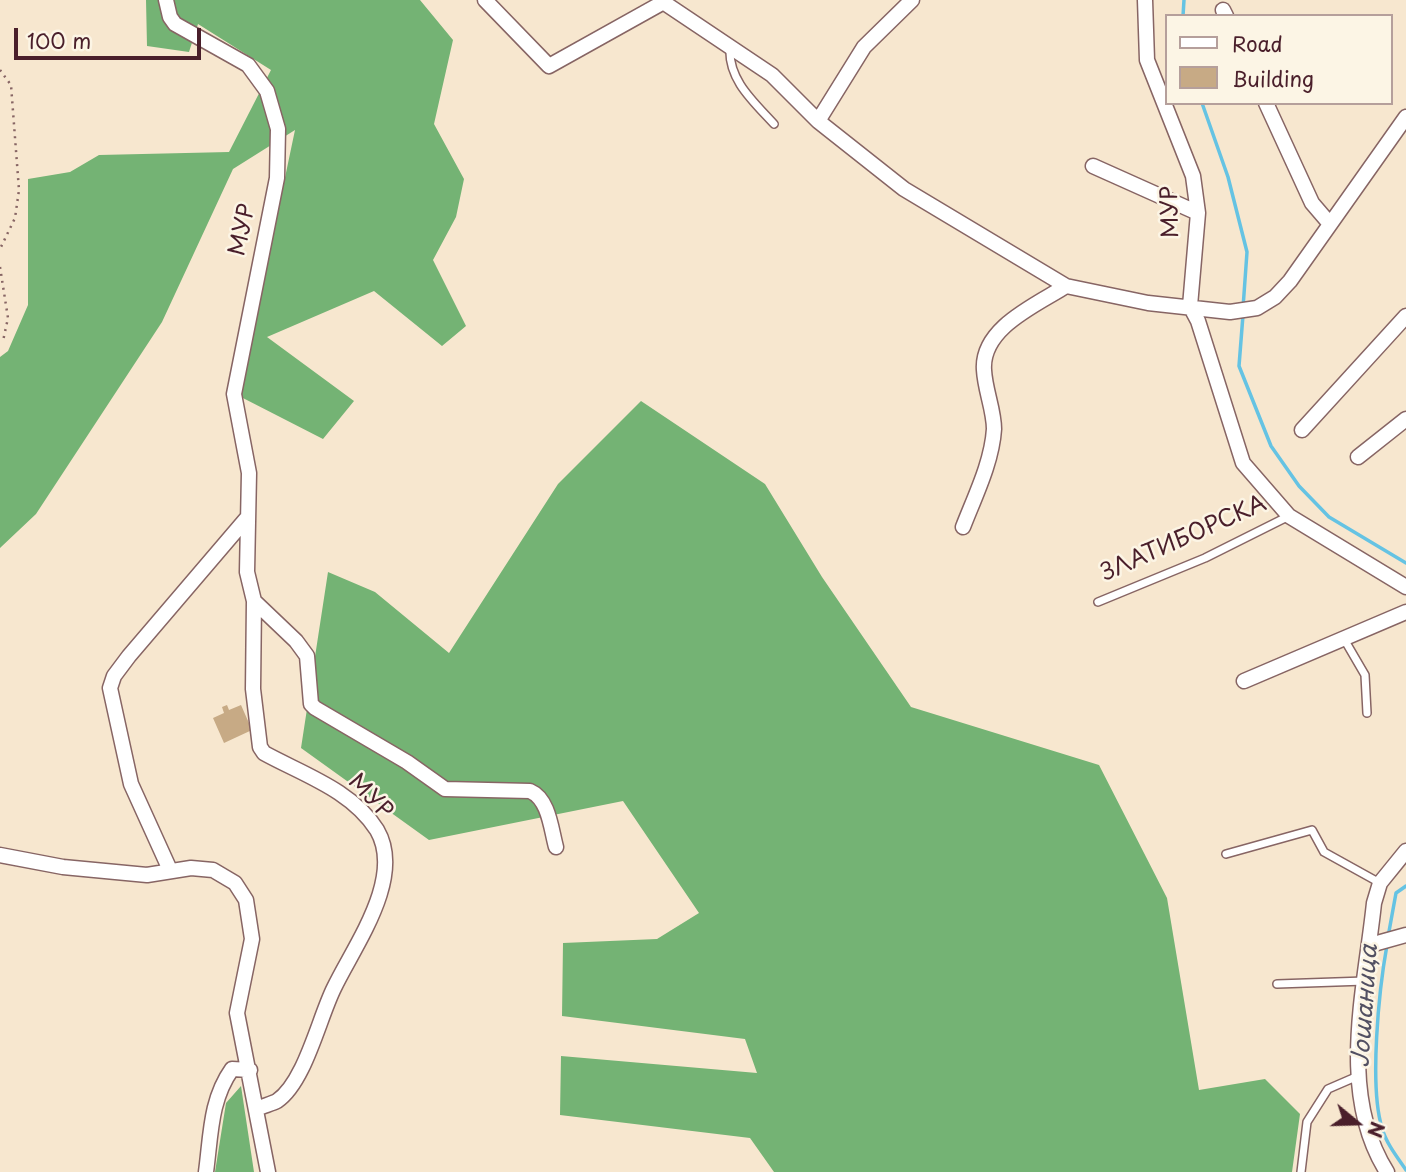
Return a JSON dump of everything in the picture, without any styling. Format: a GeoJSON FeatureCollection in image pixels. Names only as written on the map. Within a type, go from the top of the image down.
{"type":"FeatureCollection","features":[{"type":"Feature","properties":{"kind":"street","name":"МУР"},"geometry":{"type":"LineString","coordinates":[[166,0],[170,18],[175,24],[231,54],[259,79],[267,91],[278,129],[277,178],[234,394],[249,473],[247,572],[254,601],[253,689],[260,747],[264,753],[319,779],[338,793],[377,830],[385,855],[377,900],[359,945],[334,987],[302,1064],[277,1101],[257,1109]]}},
{"type":"Feature","properties":{"kind":"street"},"geometry":{"type":"LineString","coordinates":[[485,0],[549,66],[661,1],[772,75],[818,121],[904,189],[1066,286],[1148,303],[1230,312],[1257,308],[1290,281],[1406,117]]}},
{"type":"Feature","properties":{"kind":"street"},"geometry":{"type":"LineString","coordinates":[[818,121],[864,47],[912,0]]}},
{"type":"Feature","properties":{"kind":"street","name":"МУР"},"geometry":{"type":"LineString","coordinates":[[1145,0],[1147,60],[1164,103]]}},
{"type":"Feature","properties":{"kind":"street","name":"МУР"},"geometry":{"type":"LineString","coordinates":[[1165,105],[1193,176],[1198,213],[1190,306]]}},
{"type":"Feature","properties":{"kind":"street"},"geometry":{"type":"LineString","coordinates":[[1267,105],[1312,203],[1330,224]]}},
{"type":"Feature","properties":{"kind":"street"},"geometry":{"type":"LineString","coordinates":[[1093,166],[1198,213]]}},
{"type":"Feature","properties":{"kind":"street"},"geometry":{"type":"LineString","coordinates":[[963,527],[986,466],[994,428],[984,370],[985,354],[994,337],[1015,318],[1066,286]]}},
{"type":"Feature","properties":{"kind":"street","name":"ЗЛАТИБОРСКА"},"geometry":{"type":"LineString","coordinates":[[1190,306],[1198,321],[1243,463],[1289,516],[1406,587]]}},
{"type":"Feature","properties":{"kind":"street"},"geometry":{"type":"LineString","coordinates":[[1302,430],[1406,316]]}},
{"type":"Feature","properties":{"kind":"street"},"geometry":{"type":"LineString","coordinates":[[1358,457],[1406,419]]}},
{"type":"Feature","properties":{"kind":"street"},"geometry":{"type":"LineString","coordinates":[[170,870],[131,784],[110,688],[114,676],[129,656],[246,519]]}},
{"type":"Feature","properties":{"kind":"street","name":"МУР"},"geometry":{"type":"LineString","coordinates":[[254,601],[296,641],[307,656],[312,704],[315,708],[407,762],[445,789],[530,791],[537,794],[543,800],[556,847]]}},
{"type":"Feature","properties":{"kind":"street"},"geometry":{"type":"LineString","coordinates":[[1244,681],[1406,612]]}},
{"type":"Feature","properties":{"kind":"street"},"geometry":{"type":"LineString","coordinates":[[1387,1172],[1366,1129],[1359,1075],[1359,1033],[1380,883],[1406,851]]}},
{"type":"Feature","properties":{"kind":"street"},"geometry":{"type":"LineString","coordinates":[[0,855],[63,867],[147,875],[191,868],[226,876],[235,883],[246,900],[251,939],[237,1013],[268,1172]]}},
{"type":"Feature","properties":{"kind":"street"},"geometry":{"type":"LineString","coordinates":[[1373,944],[1400,937]]}},
{"type":"Feature","properties":{"kind":"street"},"geometry":{"type":"LineString","coordinates":[[206,1172],[212,1111],[222,1083],[232,1069],[250,1070]]}},
{"type":"Feature","properties":{"kind":"lane"},"geometry":{"type":"LineString","coordinates":[[730,48],[729,64],[741,88],[774,124]]}},
{"type":"Feature","properties":{"kind":"lane","name":"ЗЛАТИБОРСКА"},"geometry":{"type":"LineString","coordinates":[[1098,602],[1205,558],[1289,516]]}},
{"type":"Feature","properties":{"kind":"lane"},"geometry":{"type":"LineString","coordinates":[[1344,638],[1365,675],[1367,713]]}},
{"type":"Feature","properties":{"kind":"lane"},"geometry":{"type":"LineString","coordinates":[[1226,854],[1312,830],[1324,852],[1380,883]]}},
{"type":"Feature","properties":{"kind":"lane"},"geometry":{"type":"LineString","coordinates":[[1277,984],[1366,981]]}},
{"type":"Feature","properties":{"kind":"lane"},"geometry":{"type":"LineString","coordinates":[[1301,1172],[1307,1122],[1328,1089],[1359,1075]]}},
{"type":"Feature","properties":{"kind":"path"},"geometry":{"type":"LineString","coordinates":[[0,70],[10,85],[19,190],[15,218],[0,249]]}},
{"type":"Feature","properties":{"kind":"path"},"geometry":{"type":"LineString","coordinates":[[0,267],[8,318],[4,341]]}},
{"type":"Feature","properties":{"kind":"green space"},"geometry":{"type":"Polygon","coordinates":[[[146,0],[420,0],[453,40],[434,124],[464,179],[456,217],[433,260],[466,326],[442,346],[374,291],[267,337],[354,401],[323,439],[239,396],[295,130],[233,169],[162,322],[36,514],[0,548],[0,357],[8,351],[28,305],[28,179],[70,172],[99,155],[229,152],[271,70],[198,24],[189,52],[147,46],[146,0]]]}},
{"type":"Feature","properties":{"kind":"green space"},"geometry":{"type":"Polygon","coordinates":[[[641,401],[765,484],[822,577],[911,707],[1099,765],[1167,898],[1199,1090],[1265,1079],[1300,1114],[1292,1172],[774,1172],[750,1138],[560,1115],[561,1056],[757,1073],[745,1039],[562,1016],[563,943],[657,939],[699,913],[623,801],[429,840],[301,748],[328,572],[375,592],[449,653],[558,484],[641,401]]]}},
{"type":"Feature","properties":{"kind":"green space"},"geometry":{"type":"Polygon","coordinates":[[[241,1086],[254,1172],[215,1172],[226,1103],[241,1086]]]}},
{"type":"Feature","properties":{"kind":"building"},"geometry":{"type":"Polygon","coordinates":[[[227,705],[229,710],[241,705],[252,730],[224,743],[213,718],[224,713],[222,707],[227,705]]]}},
{"type":"Feature","properties":{"kind":"waterway","name":"Јошаница"},"geometry":{"type":"LineString","coordinates":[[1183,14],[1184,0]]}},
{"type":"Feature","properties":{"kind":"waterway","name":"Јошаница"},"geometry":{"type":"LineString","coordinates":[[1203,105],[1228,177],[1247,252],[1243,308]]}},
{"type":"Feature","properties":{"kind":"waterway","name":"Јошаница"},"geometry":{"type":"LineString","coordinates":[[1243,315],[1239,366],[1271,446],[1299,486],[1329,517],[1406,563]]}},
{"type":"Feature","properties":{"kind":"waterway","name":"Јошаница"},"geometry":{"type":"LineString","coordinates":[[1388,937],[1396,893],[1406,886]]}},
{"type":"Feature","properties":{"kind":"waterway","name":"Јошаница"},"geometry":{"type":"LineString","coordinates":[[1387,945],[1378,1011],[1376,1088],[1384,1134],[1406,1170]]}}]}
